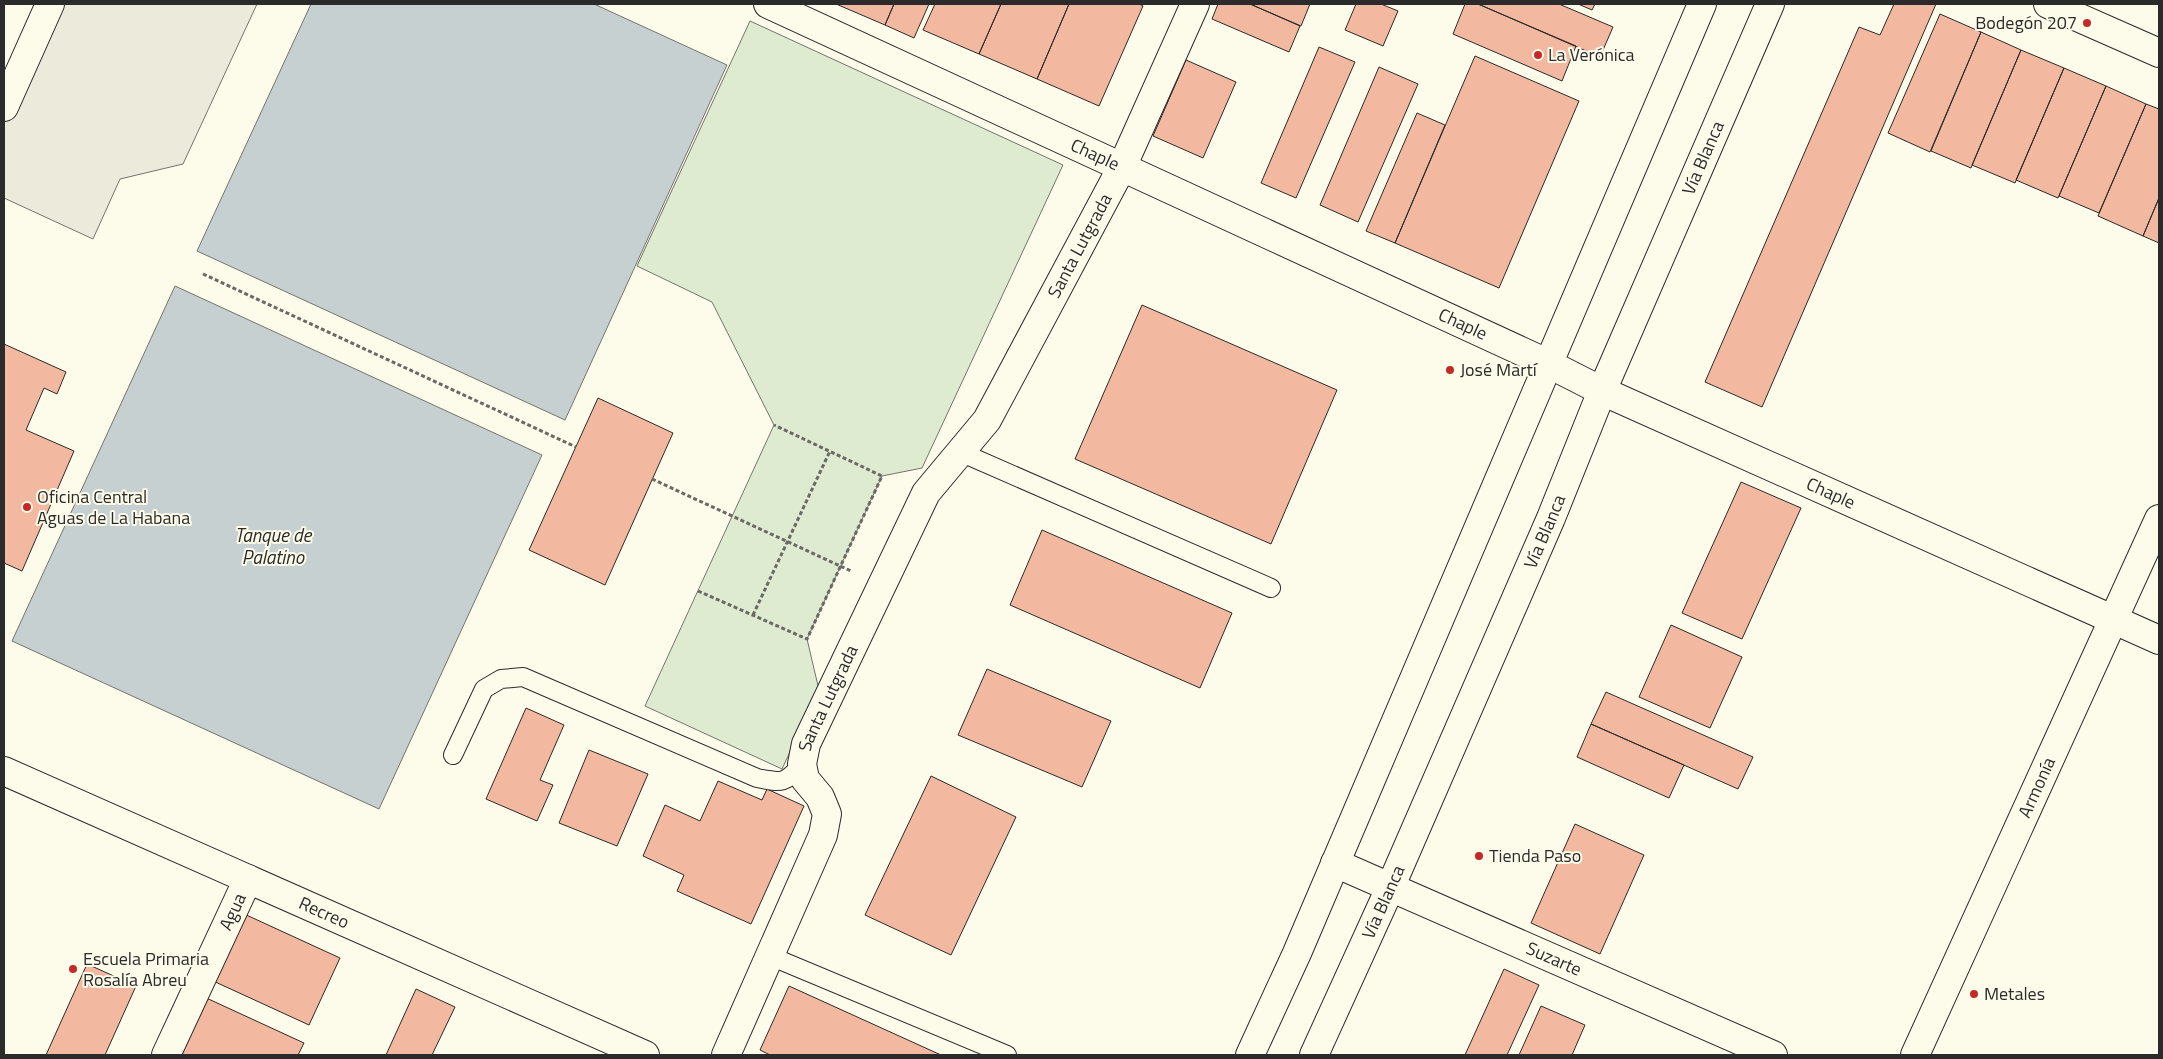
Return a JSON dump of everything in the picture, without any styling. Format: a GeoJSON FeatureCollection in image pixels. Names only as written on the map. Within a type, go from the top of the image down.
{"type":"FeatureCollection","features":[{"type":"Feature","properties":{"kind":"street"},"geometry":{"type":"LineString","coordinates":[[4,107],[50,4]]}},
{"type":"Feature","properties":{"kind":"street","name":"Chaple"},"geometry":{"type":"LineString","coordinates":[[768,4],[1602,391],[2159,640]]}},
{"type":"Feature","properties":{"kind":"street","name":"Santa Lutgrada"},"geometry":{"type":"LineString","coordinates":[[726,1055],[823,835],[827,814],[820,797],[805,779],[802,764],[806,744],[926,492],[986,420],[1122,167],[1195,4]]}},
{"type":"Feature","properties":{"kind":"street"},"geometry":{"type":"LineString","coordinates":[[1250,1055],[1702,4]]}},
{"type":"Feature","properties":{"kind":"street","name":"Vía Blanca"},"geometry":{"type":"LineString","coordinates":[[1314,1055],[1390,888],[1551,518],[1602,391],[1770,4]]}},
{"type":"Feature","properties":{"kind":"street"},"geometry":{"type":"LineString","coordinates":[[2048,4],[2159,53]]}},
{"type":"Feature","properties":{"kind":"street","name":"Armonía"},"geometry":{"type":"LineString","coordinates":[[1914,1055],[2159,519]]}},
{"type":"Feature","properties":{"kind":"street","name":"Recreo"},"geometry":{"type":"LineString","coordinates":[[4,770],[645,1055]]}},
{"type":"Feature","properties":{"kind":"street","name":"Suzarte"},"geometry":{"type":"LineString","coordinates":[[1334,863],[1773,1055]]}},
{"type":"Feature","properties":{"kind":"street","name":"Agua"},"geometry":{"type":"LineString","coordinates":[[166,1055],[248,879]]}},
{"type":"Feature","properties":{"kind":"lane"},"geometry":{"type":"LineString","coordinates":[[960,452],[1271,588]]}},
{"type":"Feature","properties":{"kind":"lane"},"geometry":{"type":"LineString","coordinates":[[453,755],[484,689],[501,678],[522,677],[757,778],[776,782],[790,779],[802,764]]}},
{"type":"Feature","properties":{"kind":"lane"},"geometry":{"type":"LineString","coordinates":[[770,956],[1006,1055]]}},
{"type":"Feature","properties":{"kind":"path"},"geometry":{"type":"LineString","coordinates":[[203,274],[576,447]]}},
{"type":"Feature","properties":{"kind":"path"},"geometry":{"type":"LineString","coordinates":[[698,590],[807,639],[882,476],[774,426]]}},
{"type":"Feature","properties":{"kind":"path"},"geometry":{"type":"LineString","coordinates":[[753,615],[830,451]]}},
{"type":"Feature","properties":{"kind":"path"},"geometry":{"type":"LineString","coordinates":[[652,479],[882,585]]}},
{"type":"Feature","properties":{"kind":"green space"},"geometry":{"type":"Polygon","coordinates":[[[750,21],[1063,165],[922,468],[882,476],[807,639],[819,690],[782,769],[645,706],[774,425],[712,302],[637,266],[750,21]]]}},
{"type":"Feature","properties":{"kind":"shaded area"},"geometry":{"type":"Polygon","coordinates":[[[53,4],[257,4],[183,164],[120,179],[93,239],[4,198],[4,112],[53,4]]]}},
{"type":"Feature","properties":{"kind":"water"},"geometry":{"type":"Polygon","coordinates":[[[311,4],[594,4],[727,65],[565,420],[197,251],[311,4]]]}},
{"type":"Feature","properties":{"kind":"water","name":"Tanque de Palatino"},"geometry":{"type":"Polygon","coordinates":[[[175,286],[542,455],[379,809],[12,641],[175,286]]]}},
{"type":"Feature","properties":{"kind":"building"},"geometry":{"type":"Polygon","coordinates":[[[836,4],[894,4],[885,25],[836,4]]]}},
{"type":"Feature","properties":{"kind":"building"},"geometry":{"type":"Polygon","coordinates":[[[894,4],[929,4],[914,38],[885,25],[894,4]]]}},
{"type":"Feature","properties":{"kind":"building"},"geometry":{"type":"Polygon","coordinates":[[[935,4],[1001,4],[979,54],[923,30],[935,4]]]}},
{"type":"Feature","properties":{"kind":"building"},"geometry":{"type":"Polygon","coordinates":[[[1001,4],[1069,4],[1037,79],[979,54],[1001,4]]]}},
{"type":"Feature","properties":{"kind":"building"},"geometry":{"type":"Polygon","coordinates":[[[1069,4],[1139,4],[1143,6],[1099,106],[1037,79],[1069,4]]]}},
{"type":"Feature","properties":{"kind":"building"},"geometry":{"type":"Polygon","coordinates":[[[1218,4],[1250,4],[1300,26],[1289,52],[1212,19],[1218,4]]]}},
{"type":"Feature","properties":{"kind":"building"},"geometry":{"type":"Polygon","coordinates":[[[1250,4],[1310,4],[1301,26],[1250,4]]]}},
{"type":"Feature","properties":{"kind":"building"},"geometry":{"type":"Polygon","coordinates":[[[1356,4],[1381,4],[1398,11],[1383,46],[1345,30],[1356,4]]]}},
{"type":"Feature","properties":{"kind":"building"},"geometry":{"type":"Polygon","coordinates":[[[1465,4],[1478,4],[1576,46],[1562,81],[1453,34],[1465,4]]]}},
{"type":"Feature","properties":{"kind":"building"},"geometry":{"type":"Polygon","coordinates":[[[1478,4],[1559,4],[1613,27],[1600,57],[1478,4]]]}},
{"type":"Feature","properties":{"kind":"building"},"geometry":{"type":"Polygon","coordinates":[[[1578,4],[1595,4],[1592,10],[1578,4]]]}},
{"type":"Feature","properties":{"kind":"building"},"geometry":{"type":"Polygon","coordinates":[[[1894,4],[1936,4],[1762,407],[1705,382],[1859,27],[1880,35],[1894,4]]]}},
{"type":"Feature","properties":{"kind":"building"},"geometry":{"type":"Polygon","coordinates":[[[1940,14],[1981,32],[1930,152],[1888,133],[1940,14]]]}},
{"type":"Feature","properties":{"kind":"building"},"geometry":{"type":"Polygon","coordinates":[[[1981,32],[2021,50],[1971,168],[1931,151],[1981,32]]]}},
{"type":"Feature","properties":{"kind":"building"},"geometry":{"type":"Polygon","coordinates":[[[1319,47],[1355,62],[1296,198],[1261,183],[1319,47]]]}},
{"type":"Feature","properties":{"kind":"building"},"geometry":{"type":"Polygon","coordinates":[[[2021,50],[2064,68],[2015,183],[1972,165],[2021,50]]]}},
{"type":"Feature","properties":{"kind":"building"},"geometry":{"type":"Polygon","coordinates":[[[1475,56],[1579,101],[1499,288],[1395,243],[1475,56]]]}},
{"type":"Feature","properties":{"kind":"building"},"geometry":{"type":"Polygon","coordinates":[[[1186,60],[1236,82],[1203,158],[1153,136],[1186,60]]]}},
{"type":"Feature","properties":{"kind":"building"},"geometry":{"type":"Polygon","coordinates":[[[1379,67],[1418,84],[1358,222],[1320,205],[1379,67]]]}},
{"type":"Feature","properties":{"kind":"building"},"geometry":{"type":"Polygon","coordinates":[[[2064,68],[2106,86],[2058,198],[2016,180],[2064,68]]]}},
{"type":"Feature","properties":{"kind":"building"},"geometry":{"type":"Polygon","coordinates":[[[2106,86],[2146,104],[2099,213],[2059,196],[2106,86]]]}},
{"type":"Feature","properties":{"kind":"building"},"geometry":{"type":"Polygon","coordinates":[[[2146,104],[2159,109],[2159,198],[2143,236],[2098,216],[2146,104]]]}},
{"type":"Feature","properties":{"kind":"building"},"geometry":{"type":"Polygon","coordinates":[[[1417,113],[1445,125],[1395,243],[1366,231],[1417,113]]]}},
{"type":"Feature","properties":{"kind":"building"},"geometry":{"type":"Polygon","coordinates":[[[2159,198],[2159,243],[2143,236],[2159,198]]]}},
{"type":"Feature","properties":{"kind":"building"},"geometry":{"type":"Polygon","coordinates":[[[1142,305],[1337,390],[1271,544],[1075,459],[1142,305]]]}},
{"type":"Feature","properties":{"kind":"building","name":"Oficina Central Aguas de La Habana"},"geometry":{"type":"Polygon","coordinates":[[[4,344],[66,372],[57,394],[44,388],[26,430],[74,451],[22,571],[4,563],[4,344]]]}},
{"type":"Feature","properties":{"kind":"building"},"geometry":{"type":"Polygon","coordinates":[[[598,398],[673,433],[605,585],[529,550],[598,398]]]}},
{"type":"Feature","properties":{"kind":"building"},"geometry":{"type":"Polygon","coordinates":[[[1741,482],[1801,508],[1742,639],[1682,613],[1741,482]]]}},
{"type":"Feature","properties":{"kind":"building"},"geometry":{"type":"Polygon","coordinates":[[[1042,530],[1232,613],[1200,688],[1010,605],[1042,530]]]}},
{"type":"Feature","properties":{"kind":"building"},"geometry":{"type":"Polygon","coordinates":[[[1671,625],[1742,657],[1710,728],[1639,697],[1671,625]]]}},
{"type":"Feature","properties":{"kind":"building"},"geometry":{"type":"Polygon","coordinates":[[[987,669],[1111,721],[1082,787],[958,735],[987,669]]]}},
{"type":"Feature","properties":{"kind":"building"},"geometry":{"type":"Polygon","coordinates":[[[1606,692],[1753,757],[1738,789],[1591,724],[1606,692]]]}},
{"type":"Feature","properties":{"kind":"building"},"geometry":{"type":"Polygon","coordinates":[[[526,708],[564,725],[540,780],[553,785],[537,821],[486,799],[526,708]]]}},
{"type":"Feature","properties":{"kind":"building"},"geometry":{"type":"Polygon","coordinates":[[[1591,724],[1684,765],[1669,798],[1577,757],[1591,724]]]}},
{"type":"Feature","properties":{"kind":"building"},"geometry":{"type":"Polygon","coordinates":[[[589,750],[648,774],[617,846],[559,823],[589,750]]]}},
{"type":"Feature","properties":{"kind":"building"},"geometry":{"type":"Polygon","coordinates":[[[931,776],[1016,817],[951,955],[865,915],[931,776]]]}},
{"type":"Feature","properties":{"kind":"building"},"geometry":{"type":"Polygon","coordinates":[[[718,781],[762,800],[767,789],[804,806],[751,924],[677,891],[684,875],[643,856],[665,805],[700,821],[718,781]]]}},
{"type":"Feature","properties":{"kind":"building"},"geometry":{"type":"Polygon","coordinates":[[[1575,824],[1644,855],[1600,954],[1531,923],[1575,824]]]}},
{"type":"Feature","properties":{"kind":"building"},"geometry":{"type":"Polygon","coordinates":[[[242,913],[340,958],[309,1025],[211,980],[242,913]]]}},
{"type":"Feature","properties":{"kind":"building"},"geometry":{"type":"Polygon","coordinates":[[[87,964],[136,986],[105,1055],[46,1055],[87,964]]]}},
{"type":"Feature","properties":{"kind":"building"},"geometry":{"type":"Polygon","coordinates":[[[1504,969],[1539,985],[1507,1055],[1465,1055],[1504,969]]]}},
{"type":"Feature","properties":{"kind":"building"},"geometry":{"type":"Polygon","coordinates":[[[789,986],[941,1055],[770,1055],[760,1050],[789,986]]]}},
{"type":"Feature","properties":{"kind":"building"},"geometry":{"type":"Polygon","coordinates":[[[416,989],[455,1007],[432,1055],[386,1055],[416,989]]]}},
{"type":"Feature","properties":{"kind":"building"},"geometry":{"type":"Polygon","coordinates":[[[202,996],[304,1043],[298,1055],[174,1055],[202,996]]]}},
{"type":"Feature","properties":{"kind":"building"},"geometry":{"type":"Polygon","coordinates":[[[1541,1006],[1585,1025],[1572,1055],[1519,1055],[1541,1006]]]}},
{"type":"Feature","properties":{"kind":"place","name":"Bodegón 207"},"geometry":{"type":"Point","coordinates":[2087,23]}},
{"type":"Feature","properties":{"kind":"place","name":"La Verónica"},"geometry":{"type":"Point","coordinates":[1538,55]}},
{"type":"Feature","properties":{"kind":"place","name":"José Martí"},"geometry":{"type":"Point","coordinates":[1450,370]}},
{"type":"Feature","properties":{"kind":"place","name":"Oficina Central Aguas de La Habana"},"geometry":{"type":"Point","coordinates":[27,507]}},
{"type":"Feature","properties":{"kind":"place","name":"Tienda Paso"},"geometry":{"type":"Point","coordinates":[1479,856]}},
{"type":"Feature","properties":{"kind":"place","name":"Escuela Primaria Rosalía Abreu"},"geometry":{"type":"Point","coordinates":[73,969]}},
{"type":"Feature","properties":{"kind":"place","name":"Metales"},"geometry":{"type":"Point","coordinates":[1974,994]}}]}
